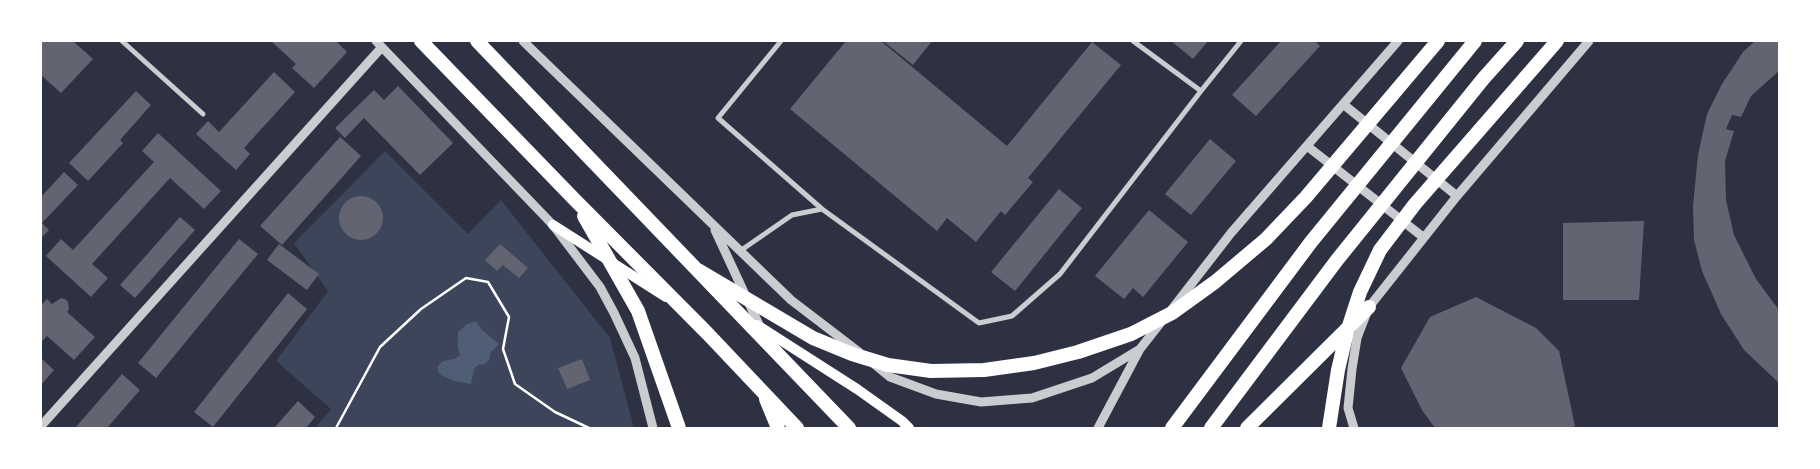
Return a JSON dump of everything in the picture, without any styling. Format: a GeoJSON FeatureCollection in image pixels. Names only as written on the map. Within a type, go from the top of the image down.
{"type":"FeatureCollection","features":[{"type":"Feature","properties":{"kind":"highway"},"geometry":{"type":"LineString","coordinates":[[477,41],[849,428]]}},
{"type":"Feature","properties":{"kind":"highway"},"geometry":{"type":"LineString","coordinates":[[698,270],[813,338],[852,354],[888,365],[931,371],[984,370],[1034,363],[1078,352],[1131,334],[1172,313],[1215,282],[1266,239],[1306,196],[1438,41]]}},
{"type":"Feature","properties":{"kind":"highway"},"geometry":{"type":"LineString","coordinates":[[1172,428],[1310,242],[1475,41]]}},
{"type":"Feature","properties":{"kind":"highway"},"geometry":{"type":"LineString","coordinates":[[1211,428],[1337,260],[1517,41]]}},
{"type":"Feature","properties":{"kind":"highway"},"geometry":{"type":"LineString","coordinates":[[1329,428],[1338,370],[1347,332],[1360,292],[1380,250],[1415,204],[1557,41]]}},
{"type":"Feature","properties":{"kind":"highway"},"geometry":{"type":"LineString","coordinates":[[435,55],[455,76]]}},
{"type":"Feature","properties":{"kind":"highway"},"geometry":{"type":"LineString","coordinates":[[468,90],[708,334],[797,428]]}},
{"type":"Feature","properties":{"kind":"highway"},"geometry":{"type":"LineString","coordinates":[[575,200],[638,311],[679,428]]}},
{"type":"Feature","properties":{"kind":"highway"},"geometry":{"type":"LineString","coordinates":[[1248,428],[1369,307]]}},
{"type":"Feature","properties":{"kind":"highway"},"geometry":{"type":"LineString","coordinates":[[764,396],[778,428]]}},
{"type":"Feature","properties":{"kind":"main road"},"geometry":{"type":"LineString","coordinates":[[421,41],[435,55]]}},
{"type":"Feature","properties":{"kind":"main road"},"geometry":{"type":"LineString","coordinates":[[477,41],[761,329],[857,389],[909,428]]}},
{"type":"Feature","properties":{"kind":"main road"},"geometry":{"type":"LineString","coordinates":[[455,76],[764,396]]}},
{"type":"Feature","properties":{"kind":"main road"},"geometry":{"type":"LineString","coordinates":[[553,225],[678,305]]}},
{"type":"Feature","properties":{"kind":"street"},"geometry":{"type":"LineString","coordinates":[[122,41],[203,114]]}},
{"type":"Feature","properties":{"kind":"street"},"geometry":{"type":"LineString","coordinates":[[523,41],[791,300],[890,376],[936,394],[981,402],[1032,398],[1092,378],[1140,349]]}},
{"type":"Feature","properties":{"kind":"street"},"geometry":{"type":"LineString","coordinates":[[780,41],[718,118],[822,209],[980,323],[1012,316],[1060,274],[1241,41]]}},
{"type":"Feature","properties":{"kind":"street"},"geometry":{"type":"LineString","coordinates":[[1133,41],[1202,91]]}},
{"type":"Feature","properties":{"kind":"street"},"geometry":{"type":"LineString","coordinates":[[1098,428],[1140,349],[1231,233],[1398,41]]}},
{"type":"Feature","properties":{"kind":"street"},"geometry":{"type":"LineString","coordinates":[[1354,428],[1348,408],[1352,369],[1357,338],[1369,307],[1423,237],[1589,41]]}},
{"type":"Feature","properties":{"kind":"street"},"geometry":{"type":"LineString","coordinates":[[41,426],[382,43],[553,225],[600,286],[614,312],[634,358],[653,428]]}},
{"type":"Feature","properties":{"kind":"street"},"geometry":{"type":"LineString","coordinates":[[1343,104],[1457,196]]}},
{"type":"Feature","properties":{"kind":"street"},"geometry":{"type":"LineString","coordinates":[[1307,146],[1423,237]]}},
{"type":"Feature","properties":{"kind":"street"},"geometry":{"type":"LineString","coordinates":[[740,251],[792,215],[822,209]]}},
{"type":"Feature","properties":{"kind":"street"},"geometry":{"type":"LineString","coordinates":[[712,225],[761,329]]}},
{"type":"Feature","properties":{"kind":"path"},"geometry":{"type":"LineString","coordinates":[[336,428],[380,347],[421,309],[466,278],[488,282],[509,317],[503,350],[514,384],[555,412],[589,428]]}},
{"type":"Feature","properties":{"kind":"shaded area"},"geometry":{"type":"Polygon","coordinates":[[[385,151],[468,234],[501,200],[610,338],[634,428],[315,428],[331,409],[276,361],[328,291],[294,243],[385,151]]]}},
{"type":"Feature","properties":{"kind":"shaded area"},"geometry":{"type":"Polygon","coordinates":[[[476,321],[482,330],[499,344],[491,352],[489,360],[483,365],[479,364],[474,369],[471,384],[454,381],[443,376],[438,372],[438,366],[443,361],[454,359],[460,355],[458,332],[467,324],[476,321]]]}},
{"type":"Feature","properties":{"kind":"building"},"geometry":{"type":"Polygon","coordinates":[[[41,41],[73,41],[93,59],[61,93],[41,75],[41,41]]]}},
{"type":"Feature","properties":{"kind":"building"},"geometry":{"type":"Polygon","coordinates":[[[271,41],[336,41],[347,52],[314,88],[292,68],[296,64],[271,41]]]}},
{"type":"Feature","properties":{"kind":"building"},"geometry":{"type":"Polygon","coordinates":[[[846,41],[881,41],[1007,146],[1092,42],[1121,65],[1028,178],[1033,182],[1005,215],[1001,211],[976,242],[947,218],[937,231],[790,109],[846,41]]]}},
{"type":"Feature","properties":{"kind":"building"},"geometry":{"type":"Polygon","coordinates":[[[883,41],[932,41],[913,65],[883,41]]]}},
{"type":"Feature","properties":{"kind":"building"},"geometry":{"type":"Polygon","coordinates":[[[1171,41],[1208,41],[1193,59],[1171,41]]]}},
{"type":"Feature","properties":{"kind":"building"},"geometry":{"type":"Polygon","coordinates":[[[1281,41],[1315,41],[1320,46],[1256,116],[1232,95],[1281,41]]]}},
{"type":"Feature","properties":{"kind":"building"},"geometry":{"type":"Polygon","coordinates":[[[1755,41],[1779,41],[1779,71],[1751,96],[1741,117],[1732,115],[1726,129],[1734,131],[1725,161],[1726,200],[1734,235],[1756,279],[1779,310],[1779,383],[1744,350],[1721,314],[1702,271],[1694,240],[1693,206],[1698,155],[1707,114],[1722,84],[1743,52],[1755,41]]]}},
{"type":"Feature","properties":{"kind":"building"},"geometry":{"type":"Polygon","coordinates":[[[274,72],[295,92],[244,148],[250,154],[236,170],[196,134],[208,121],[219,132],[274,72]]]}},
{"type":"Feature","properties":{"kind":"building"},"geometry":{"type":"Polygon","coordinates":[[[398,86],[453,143],[420,175],[364,118],[345,138],[335,128],[374,90],[384,100],[398,86]]]}},
{"type":"Feature","properties":{"kind":"building"},"geometry":{"type":"Polygon","coordinates":[[[136,91],[151,105],[120,140],[123,143],[88,181],[69,163],[136,91]]]}},
{"type":"Feature","properties":{"kind":"building"},"geometry":{"type":"Polygon","coordinates":[[[158,133],[221,191],[204,209],[170,178],[92,264],[108,278],[91,297],[46,256],[61,239],[73,250],[154,162],[142,151],[158,133]]]}},
{"type":"Feature","properties":{"kind":"building"},"geometry":{"type":"Polygon","coordinates":[[[340,137],[361,156],[282,245],[260,226],[340,137]]]}},
{"type":"Feature","properties":{"kind":"building"},"geometry":{"type":"Polygon","coordinates":[[[1210,139],[1236,161],[1191,215],[1165,194],[1210,139]]]}},
{"type":"Feature","properties":{"kind":"building"},"geometry":{"type":"Polygon","coordinates":[[[64,172],[78,185],[42,223],[49,230],[41,238],[41,197],[64,172]]]}},
{"type":"Feature","properties":{"kind":"building"},"geometry":{"type":"Polygon","coordinates":[[[1059,189],[1082,208],[1015,291],[991,272],[1059,189]]]}},
{"type":"Feature","properties":{"kind":"building"},"geometry":{"type":"Polygon","coordinates":[[[361,196],[373,200],[379,206],[383,218],[379,230],[373,236],[361,240],[349,236],[343,230],[339,218],[343,206],[349,200],[361,196]]]}},
{"type":"Feature","properties":{"kind":"building"},"geometry":{"type":"Polygon","coordinates":[[[1149,210],[1188,242],[1143,297],[1133,288],[1124,299],[1095,276],[1149,210]]]}},
{"type":"Feature","properties":{"kind":"building"},"geometry":{"type":"Polygon","coordinates":[[[180,217],[195,230],[135,298],[120,285],[180,217]]]}},
{"type":"Feature","properties":{"kind":"building"},"geometry":{"type":"Polygon","coordinates":[[[1644,221],[1639,300],[1563,300],[1563,223],[1644,221]]]}},
{"type":"Feature","properties":{"kind":"building"},"geometry":{"type":"Polygon","coordinates":[[[239,239],[258,254],[156,378],[138,363],[239,239]]]}},
{"type":"Feature","properties":{"kind":"building"},"geometry":{"type":"Polygon","coordinates":[[[279,244],[319,274],[307,290],[267,260],[279,244]]]}},
{"type":"Feature","properties":{"kind":"building"},"geometry":{"type":"Polygon","coordinates":[[[500,244],[528,268],[519,278],[503,265],[497,271],[485,260],[500,244]]]}},
{"type":"Feature","properties":{"kind":"building"},"geometry":{"type":"Polygon","coordinates":[[[288,293],[307,309],[213,427],[194,412],[288,293]]]}},
{"type":"Feature","properties":{"kind":"building"},"geometry":{"type":"Polygon","coordinates":[[[1476,297],[1536,328],[1559,351],[1575,426],[1572,428],[1435,428],[1422,410],[1401,368],[1430,317],[1476,297]]]}},
{"type":"Feature","properties":{"kind":"building"},"geometry":{"type":"Polygon","coordinates":[[[61,298],[68,302],[69,309],[67,312],[95,337],[74,360],[47,336],[41,342],[41,305],[47,299],[52,304],[61,298]]]}},
{"type":"Feature","properties":{"kind":"building"},"geometry":{"type":"Polygon","coordinates":[[[41,358],[54,370],[41,385],[41,358]]]}},
{"type":"Feature","properties":{"kind":"building"},"geometry":{"type":"Polygon","coordinates":[[[582,359],[590,380],[567,389],[558,368],[582,359]]]}},
{"type":"Feature","properties":{"kind":"building"},"geometry":{"type":"Polygon","coordinates":[[[122,374],[140,390],[107,428],[75,428],[122,374]]]}},
{"type":"Feature","properties":{"kind":"building"},"geometry":{"type":"Polygon","coordinates":[[[298,401],[315,417],[306,428],[274,428],[298,401]]]}}]}
